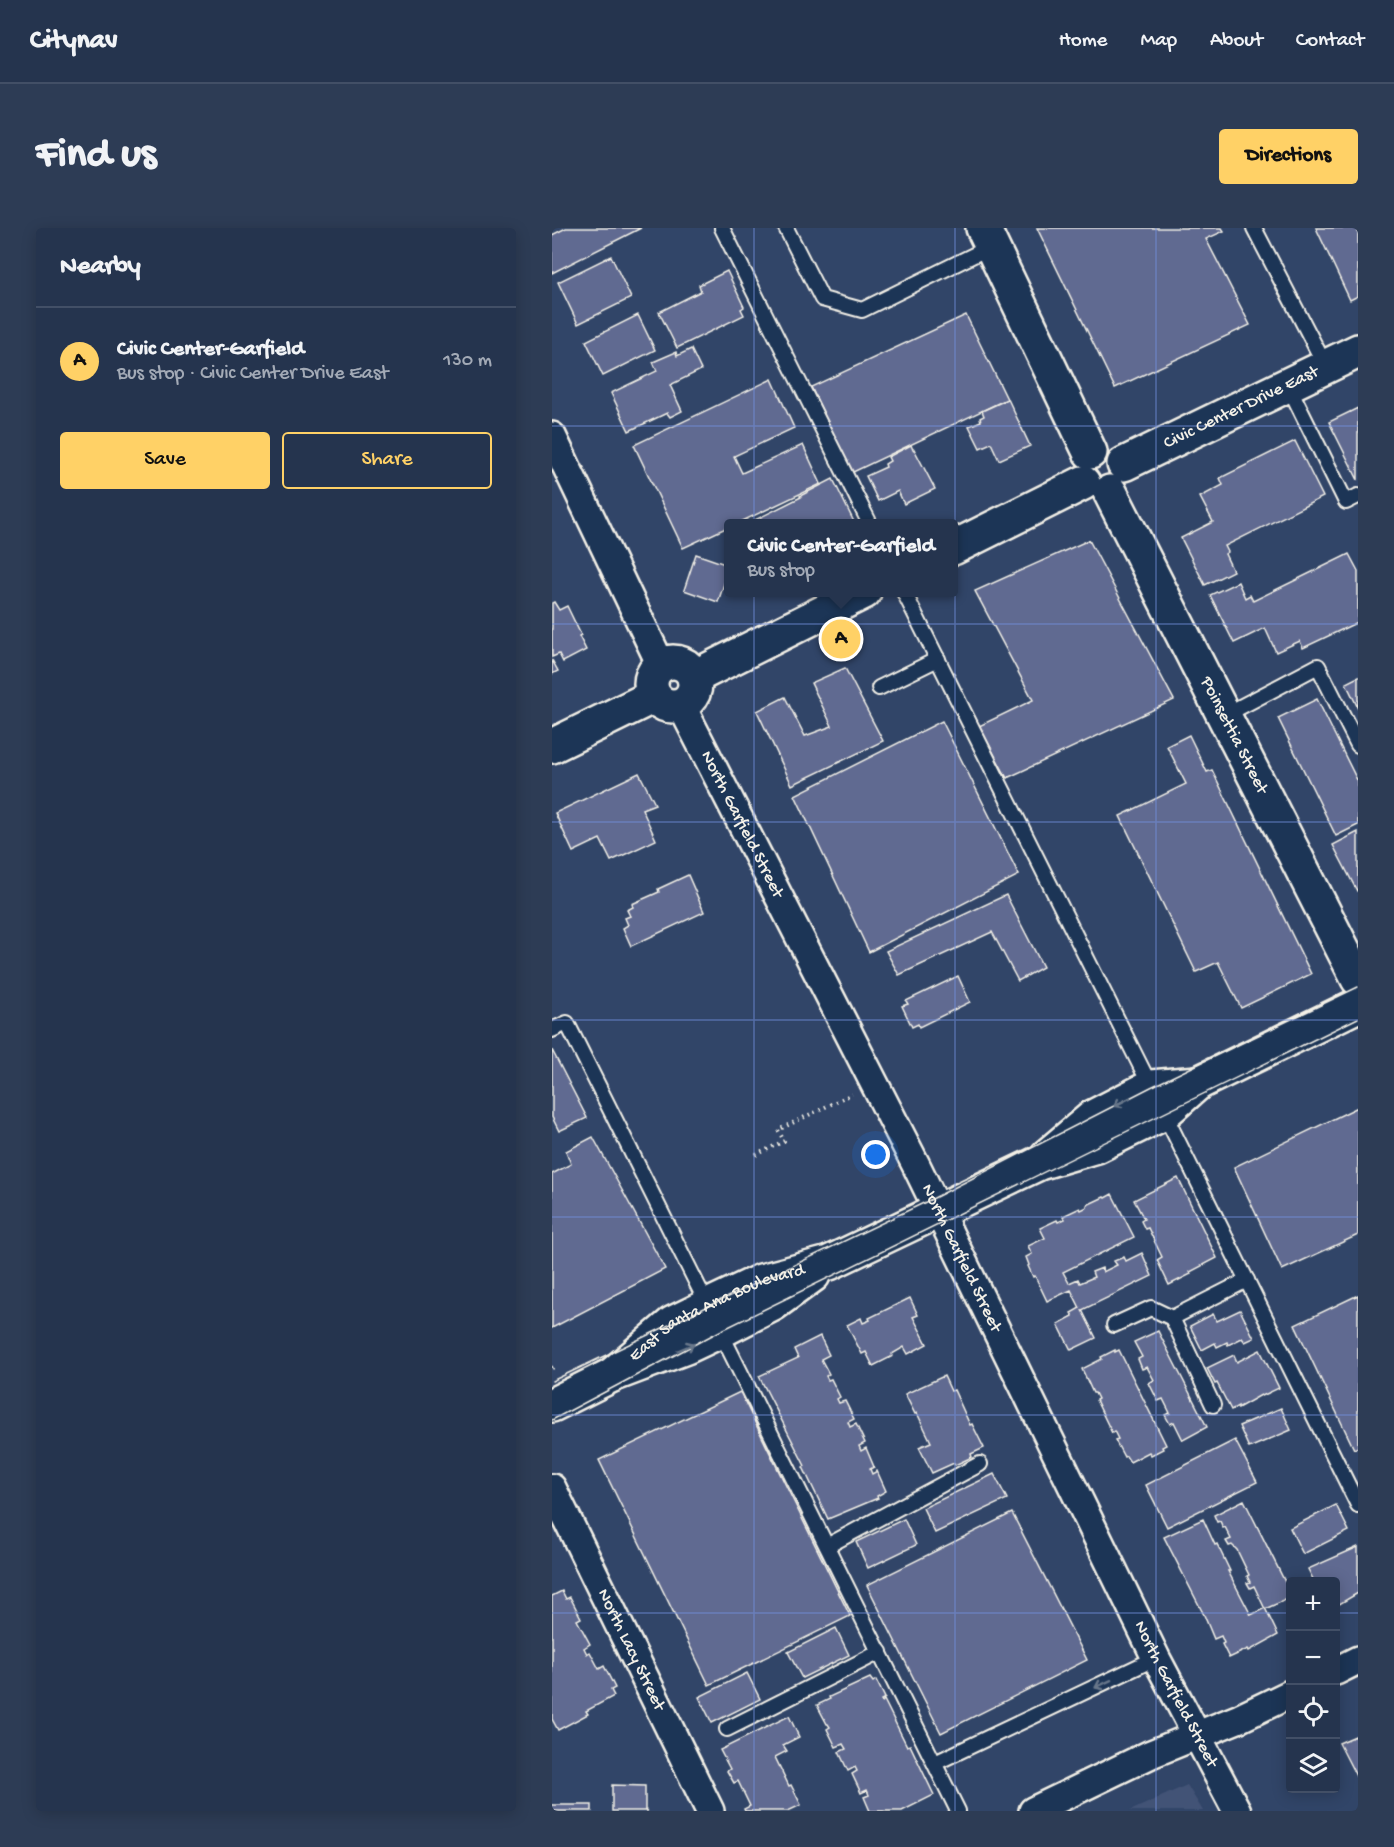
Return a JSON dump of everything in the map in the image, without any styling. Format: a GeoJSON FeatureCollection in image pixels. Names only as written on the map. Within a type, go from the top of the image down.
{"type":"FeatureCollection","features":[{"type":"Feature","properties":{"kind":"street","name":"Poinsettia Street"},"geometry":{"type":"LineString","coordinates":[[988,237],[1102,473],[1358,979]]}},
{"type":"Feature","properties":{"kind":"street","name":"Civic Center Drive East"},"geometry":{"type":"LineString","coordinates":[[958,546],[1102,473],[1358,351]]}},
{"type":"Feature","properties":{"kind":"street","name":"North Garfield Street"},"geometry":{"type":"LineString","coordinates":[[552,436],[673,686],[939,1212],[1156,1658],[1237,1811]]}},
{"type":"Feature","properties":{"kind":"street"},"geometry":{"type":"LineString","coordinates":[[552,746],[854,597]]}},
{"type":"Feature","properties":{"kind":"street","name":"East Santa Ana Boulevard"},"geometry":{"type":"LineString","coordinates":[[552,1405],[612,1375],[686,1347],[714,1318],[773,1304],[829,1263],[1039,1164],[1093,1117],[1158,1100],[1198,1083],[1358,1005]]}},
{"type":"Feature","properties":{"kind":"street","name":"North Lacy Street"},"geometry":{"type":"LineString","coordinates":[[552,1488],[710,1811]]}},
{"type":"Feature","properties":{"kind":"street"},"geometry":{"type":"LineString","coordinates":[[1340,1669],[1358,1660]]}},
{"type":"Feature","properties":{"kind":"street"},"geometry":{"type":"LineString","coordinates":[[1033,1811],[1061,1805],[1151,1754],[1240,1718],[1286,1696]]}},
{"type":"Feature","properties":{"kind":"lane"},"geometry":{"type":"LineString","coordinates":[[723,228],[868,519]]}},
{"type":"Feature","properties":{"kind":"lane"},"geometry":{"type":"LineString","coordinates":[[786,228],[822,299],[862,310],[988,237]]}},
{"type":"Feature","properties":{"kind":"lane"},"geometry":{"type":"LineString","coordinates":[[1254,228],[1326,367]]}},
{"type":"Feature","properties":{"kind":"lane"},"geometry":{"type":"LineString","coordinates":[[1288,385],[1346,502],[1358,496]]}},
{"type":"Feature","properties":{"kind":"lane"},"geometry":{"type":"LineString","coordinates":[[907,597],[1358,1505]]}},
{"type":"Feature","properties":{"kind":"lane"},"geometry":{"type":"LineString","coordinates":[[879,688],[938,659]]}},
{"type":"Feature","properties":{"kind":"lane"},"geometry":{"type":"LineString","coordinates":[[1225,715],[1318,666],[1358,745]]}},
{"type":"Feature","properties":{"kind":"lane"},"geometry":{"type":"LineString","coordinates":[[552,1030],[567,1023],[958,1811]]}},
{"type":"Feature","properties":{"kind":"lane"},"geometry":{"type":"LineString","coordinates":[[1172,1318],[1247,1280]]}},
{"type":"Feature","properties":{"kind":"lane"},"geometry":{"type":"LineString","coordinates":[[1114,1325],[1151,1308],[1172,1318],[1213,1405]]}},
{"type":"Feature","properties":{"kind":"lane"},"geometry":{"type":"LineString","coordinates":[[827,1546],[980,1464]]}},
{"type":"Feature","properties":{"kind":"lane"},"geometry":{"type":"LineString","coordinates":[[727,1728],[880,1652]]}},
{"type":"Feature","properties":{"kind":"lane"},"geometry":{"type":"LineString","coordinates":[[935,1763],[1156,1658]]}},
{"type":"Feature","properties":{"kind":"path"},"geometry":{"type":"LineString","coordinates":[[756,1155],[784,1141],[778,1130],[874,1083]]}},
{"type":"Feature","properties":{"kind":"path"},"geometry":{"type":"LineString","coordinates":[[552,1368],[557,1366]]}},
{"type":"Feature","properties":{"kind":"shaded area"},"geometry":{"type":"Polygon","coordinates":[[[1187,1785],[1203,1811],[1130,1811],[1187,1785]]]}},
{"type":"Feature","properties":{"kind":"building"},"geometry":{"type":"Polygon","coordinates":[[[566,228],[641,228],[552,273],[552,235],[566,228]]]}},
{"type":"Feature","properties":{"kind":"building"},"geometry":{"type":"Polygon","coordinates":[[[1037,228],[1222,228],[1224,231],[1206,239],[1250,325],[1115,388],[1037,228]]]}},
{"type":"Feature","properties":{"kind":"building"},"geometry":{"type":"Polygon","coordinates":[[[1316,228],[1358,228],[1358,296],[1350,300],[1316,228]]]}},
{"type":"Feature","properties":{"kind":"building"},"geometry":{"type":"Polygon","coordinates":[[[611,256],[631,298],[578,324],[558,282],[611,256]]]}},
{"type":"Feature","properties":{"kind":"building"},"geometry":{"type":"Polygon","coordinates":[[[727,271],[744,307],[741,309],[744,315],[677,348],[659,312],[701,291],[699,285],[727,271]]]}},
{"type":"Feature","properties":{"kind":"building"},"geometry":{"type":"Polygon","coordinates":[[[638,315],[655,350],[603,376],[586,341],[638,315]]]}},
{"type":"Feature","properties":{"kind":"building"},"geometry":{"type":"Polygon","coordinates":[[[966,315],[1007,399],[851,473],[811,387],[966,315]]]}},
{"type":"Feature","properties":{"kind":"building"},"geometry":{"type":"Polygon","coordinates":[[[691,349],[701,370],[670,385],[682,411],[670,417],[667,413],[629,431],[611,393],[657,371],[653,362],[676,352],[677,356],[691,349]]]}},
{"type":"Feature","properties":{"kind":"building"},"geometry":{"type":"Polygon","coordinates":[[[772,379],[794,428],[734,456],[742,473],[803,445],[821,484],[747,519],[724,519],[724,529],[683,548],[634,445],[772,379]]]}},
{"type":"Feature","properties":{"kind":"building"},"geometry":{"type":"Polygon","coordinates":[[[1008,399],[1030,446],[999,460],[991,443],[980,448],[969,426],[981,421],[980,418],[984,416],[982,411],[1008,399]]]}},
{"type":"Feature","properties":{"kind":"building"},"geometry":{"type":"Polygon","coordinates":[[[1358,408],[1358,480],[1329,422],[1358,408]]]}},
{"type":"Feature","properties":{"kind":"building"},"geometry":{"type":"Polygon","coordinates":[[[1295,441],[1323,497],[1225,546],[1228,552],[1225,554],[1233,571],[1205,585],[1181,538],[1213,522],[1200,497],[1223,485],[1220,478],[1295,441]]]}},
{"type":"Feature","properties":{"kind":"building"},"geometry":{"type":"Polygon","coordinates":[[[911,445],[935,489],[904,504],[898,491],[878,501],[866,476],[886,467],[885,464],[890,461],[888,457],[911,445]]]}},
{"type":"Feature","properties":{"kind":"building"},"geometry":{"type":"Polygon","coordinates":[[[833,479],[853,519],[757,519],[833,479]]]}},
{"type":"Feature","properties":{"kind":"building"},"geometry":{"type":"Polygon","coordinates":[[[1089,540],[1174,700],[1007,778],[979,726],[1033,700],[975,591],[1089,540]]]}},
{"type":"Feature","properties":{"kind":"building"},"geometry":{"type":"Polygon","coordinates":[[[696,554],[724,564],[724,584],[718,602],[684,590],[696,554]]]}},
{"type":"Feature","properties":{"kind":"building"},"geometry":{"type":"Polygon","coordinates":[[[1349,554],[1358,571],[1358,622],[1303,648],[1300,641],[1276,652],[1265,628],[1234,643],[1210,595],[1238,582],[1245,598],[1250,595],[1253,601],[1349,554]]]}},
{"type":"Feature","properties":{"kind":"building"},"geometry":{"type":"Polygon","coordinates":[[[554,602],[559,610],[567,606],[586,650],[563,662],[559,654],[552,657],[552,603],[554,602]]]}},
{"type":"Feature","properties":{"kind":"building"},"geometry":{"type":"Polygon","coordinates":[[[552,660],[558,671],[552,674],[552,660]]]}},
{"type":"Feature","properties":{"kind":"building"},"geometry":{"type":"Polygon","coordinates":[[[845,668],[883,741],[792,785],[757,711],[785,697],[805,736],[832,726],[811,683],[845,668]]]}},
{"type":"Feature","properties":{"kind":"building"},"geometry":{"type":"Polygon","coordinates":[[[1358,677],[1358,708],[1346,683],[1358,677]]]}},
{"type":"Feature","properties":{"kind":"building"},"geometry":{"type":"Polygon","coordinates":[[[1317,699],[1358,782],[1358,825],[1336,836],[1278,718],[1317,699]]]}},
{"type":"Feature","properties":{"kind":"building"},"geometry":{"type":"Polygon","coordinates":[[[942,721],[1019,875],[869,952],[795,795],[942,721]]]}},
{"type":"Feature","properties":{"kind":"building"},"geometry":{"type":"Polygon","coordinates":[[[1189,735],[1207,772],[1212,770],[1311,974],[1241,1008],[1218,962],[1196,972],[1120,816],[1186,784],[1167,746],[1189,735]]]}},
{"type":"Feature","properties":{"kind":"building"},"geometry":{"type":"Polygon","coordinates":[[[639,773],[655,804],[642,809],[656,840],[611,861],[600,839],[573,852],[555,813],[639,773]]]}},
{"type":"Feature","properties":{"kind":"building"},"geometry":{"type":"Polygon","coordinates":[[[1358,832],[1358,890],[1357,891],[1333,845],[1358,832]]]}},
{"type":"Feature","properties":{"kind":"building"},"geometry":{"type":"Polygon","coordinates":[[[688,875],[704,912],[631,946],[623,928],[628,925],[625,918],[630,916],[627,910],[633,907],[632,904],[659,892],[658,889],[688,875]]]}},
{"type":"Feature","properties":{"kind":"building"},"geometry":{"type":"Polygon","coordinates":[[[1006,895],[1043,967],[1018,981],[992,932],[899,975],[886,951],[1006,895]]]}},
{"type":"Feature","properties":{"kind":"building"},"geometry":{"type":"Polygon","coordinates":[[[958,976],[970,1002],[919,1027],[918,1024],[912,1027],[902,1006],[908,1004],[906,1001],[958,976]]]}},
{"type":"Feature","properties":{"kind":"building"},"geometry":{"type":"Polygon","coordinates":[[[552,1050],[587,1118],[559,1131],[552,1117],[552,1050]]]}},
{"type":"Feature","properties":{"kind":"building"},"geometry":{"type":"Polygon","coordinates":[[[1358,1107],[1358,1235],[1282,1270],[1234,1167],[1358,1107]]]}},
{"type":"Feature","properties":{"kind":"building"},"geometry":{"type":"Polygon","coordinates":[[[593,1137],[665,1269],[552,1328],[552,1174],[571,1164],[566,1151],[593,1137]]]}},
{"type":"Feature","properties":{"kind":"building"},"geometry":{"type":"Polygon","coordinates":[[[1178,1178],[1217,1258],[1169,1285],[1157,1260],[1162,1257],[1148,1228],[1145,1229],[1141,1221],[1144,1219],[1134,1200],[1178,1178]]]}},
{"type":"Feature","properties":{"kind":"building"},"geometry":{"type":"Polygon","coordinates":[[[1112,1194],[1134,1237],[1063,1272],[1069,1283],[1078,1279],[1080,1283],[1094,1277],[1092,1272],[1102,1268],[1103,1272],[1117,1265],[1114,1261],[1124,1257],[1126,1261],[1142,1253],[1152,1276],[1082,1310],[1096,1338],[1071,1350],[1058,1324],[1073,1316],[1071,1313],[1080,1308],[1071,1290],[1047,1301],[1028,1266],[1026,1257],[1032,1254],[1028,1246],[1045,1238],[1040,1228],[1065,1219],[1063,1216],[1080,1208],[1081,1210],[1112,1194]]]}},
{"type":"Feature","properties":{"kind":"building"},"geometry":{"type":"Polygon","coordinates":[[[1358,1295],[1358,1447],[1354,1449],[1295,1325],[1358,1295]]]}},
{"type":"Feature","properties":{"kind":"building"},"geometry":{"type":"Polygon","coordinates":[[[910,1298],[918,1315],[913,1317],[927,1344],[908,1354],[904,1347],[892,1354],[893,1356],[873,1366],[866,1352],[862,1354],[847,1325],[861,1318],[863,1323],[870,1320],[869,1318],[910,1298]]]}},
{"type":"Feature","properties":{"kind":"building"},"geometry":{"type":"Polygon","coordinates":[[[1240,1310],[1254,1338],[1245,1342],[1242,1338],[1228,1345],[1227,1342],[1217,1347],[1215,1343],[1202,1350],[1190,1326],[1213,1314],[1217,1321],[1240,1310]]]}},
{"type":"Feature","properties":{"kind":"building"},"geometry":{"type":"Polygon","coordinates":[[[1158,1331],[1207,1427],[1183,1440],[1174,1422],[1170,1424],[1165,1415],[1170,1413],[1163,1399],[1158,1401],[1149,1383],[1154,1380],[1147,1367],[1142,1369],[1138,1359],[1142,1357],[1134,1342],[1158,1331]]]}},
{"type":"Feature","properties":{"kind":"building"},"geometry":{"type":"Polygon","coordinates":[[[820,1336],[829,1355],[821,1359],[829,1374],[826,1376],[828,1380],[831,1379],[840,1397],[837,1399],[839,1403],[845,1401],[854,1419],[848,1422],[850,1427],[856,1424],[865,1443],[859,1446],[861,1451],[866,1448],[874,1467],[870,1469],[872,1474],[877,1471],[886,1491],[877,1496],[878,1498],[828,1519],[803,1467],[805,1466],[759,1376],[798,1358],[794,1349],[820,1336]]]}},
{"type":"Feature","properties":{"kind":"building"},"geometry":{"type":"Polygon","coordinates":[[[1115,1350],[1115,1352],[1119,1350],[1166,1445],[1151,1455],[1149,1452],[1130,1462],[1126,1456],[1124,1457],[1115,1440],[1118,1439],[1114,1431],[1112,1433],[1082,1369],[1115,1350]]]}},
{"type":"Feature","properties":{"kind":"building"},"geometry":{"type":"Polygon","coordinates":[[[1260,1350],[1279,1388],[1231,1410],[1207,1368],[1234,1355],[1237,1362],[1260,1350]]]}},
{"type":"Feature","properties":{"kind":"building"},"geometry":{"type":"Polygon","coordinates":[[[944,1376],[951,1391],[954,1390],[970,1425],[972,1424],[984,1448],[971,1454],[972,1457],[932,1473],[919,1447],[931,1442],[905,1394],[944,1376]]]}},
{"type":"Feature","properties":{"kind":"building"},"geometry":{"type":"Polygon","coordinates":[[[740,1392],[850,1616],[709,1685],[599,1460],[740,1392]]]}},
{"type":"Feature","properties":{"kind":"building"},"geometry":{"type":"Polygon","coordinates":[[[1281,1408],[1291,1430],[1249,1448],[1239,1426],[1281,1408]]]}},
{"type":"Feature","properties":{"kind":"building"},"geometry":{"type":"Polygon","coordinates":[[[1235,1440],[1257,1482],[1167,1527],[1146,1485],[1235,1440]]]}},
{"type":"Feature","properties":{"kind":"building"},"geometry":{"type":"Polygon","coordinates":[[[994,1474],[1007,1499],[935,1533],[923,1508],[994,1474]]]}},
{"type":"Feature","properties":{"kind":"building"},"geometry":{"type":"Polygon","coordinates":[[[1244,1500],[1286,1584],[1286,1600],[1265,1609],[1254,1586],[1250,1588],[1247,1583],[1250,1582],[1247,1576],[1249,1575],[1237,1550],[1232,1545],[1229,1546],[1226,1541],[1231,1539],[1225,1527],[1223,1528],[1220,1521],[1217,1522],[1214,1515],[1244,1500]]]}},
{"type":"Feature","properties":{"kind":"building"},"geometry":{"type":"Polygon","coordinates":[[[1336,1505],[1349,1531],[1303,1554],[1290,1528],[1336,1505]]]}},
{"type":"Feature","properties":{"kind":"building"},"geometry":{"type":"Polygon","coordinates":[[[1012,1513],[1087,1660],[941,1733],[867,1585],[1012,1513]]]}},
{"type":"Feature","properties":{"kind":"building"},"geometry":{"type":"Polygon","coordinates":[[[904,1519],[916,1545],[868,1568],[856,1542],[904,1519]]]}},
{"type":"Feature","properties":{"kind":"building"},"geometry":{"type":"Polygon","coordinates":[[[1203,1519],[1251,1615],[1265,1608],[1278,1635],[1249,1651],[1248,1649],[1229,1658],[1221,1636],[1214,1639],[1164,1537],[1203,1519]]]}},
{"type":"Feature","properties":{"kind":"building"},"geometry":{"type":"Polygon","coordinates":[[[1358,1547],[1358,1593],[1340,1604],[1340,1577],[1312,1577],[1308,1569],[1358,1547]]]}},
{"type":"Feature","properties":{"kind":"building"},"geometry":{"type":"Polygon","coordinates":[[[562,1591],[566,1599],[570,1597],[581,1618],[577,1620],[590,1644],[584,1648],[587,1654],[590,1652],[599,1669],[604,1666],[615,1688],[611,1690],[614,1696],[586,1711],[588,1714],[558,1730],[552,1719],[552,1596],[562,1591]]]}},
{"type":"Feature","properties":{"kind":"building"},"geometry":{"type":"Polygon","coordinates":[[[836,1628],[849,1655],[802,1678],[788,1652],[836,1628]]]}},
{"type":"Feature","properties":{"kind":"building"},"geometry":{"type":"Polygon","coordinates":[[[747,1673],[760,1699],[712,1723],[699,1697],[747,1673]]]}},
{"type":"Feature","properties":{"kind":"building"},"geometry":{"type":"Polygon","coordinates":[[[870,1678],[873,1682],[876,1680],[885,1698],[881,1700],[882,1702],[884,1700],[907,1746],[910,1745],[934,1795],[902,1811],[870,1811],[864,1797],[869,1795],[867,1790],[861,1793],[852,1774],[857,1771],[855,1767],[848,1771],[839,1752],[846,1749],[843,1744],[836,1747],[827,1729],[830,1727],[817,1705],[870,1678]]]}},
{"type":"Feature","properties":{"kind":"building"},"geometry":{"type":"Polygon","coordinates":[[[789,1716],[799,1737],[783,1745],[787,1751],[775,1757],[801,1805],[788,1811],[745,1811],[744,1809],[750,1806],[738,1781],[734,1783],[727,1771],[730,1769],[720,1750],[789,1716]]]}},
{"type":"Feature","properties":{"kind":"building"},"geometry":{"type":"Polygon","coordinates":[[[1358,1735],[1358,1780],[1340,1745],[1340,1743],[1358,1735]]]}},
{"type":"Feature","properties":{"kind":"building"},"geometry":{"type":"Polygon","coordinates":[[[612,1785],[645,1786],[645,1810],[648,1811],[612,1811],[612,1785]]]}},
{"type":"Feature","properties":{"kind":"building"},"geometry":{"type":"Polygon","coordinates":[[[552,1805],[592,1805],[592,1811],[552,1811],[552,1805]]]}},
{"type":"Feature","properties":{"kind":"tram line"},"geometry":{"type":"LineString","coordinates":[[552,1381],[932,1199],[1151,1087],[1358,987]]}},
{"type":"Feature","properties":{"kind":"tram line"},"geometry":{"type":"LineString","coordinates":[[552,1420],[720,1331],[1358,1018]]}},
{"type":"Feature","properties":{"kind":"place","name":"Civic Center-Garfield"},"geometry":{"type":"Point","coordinates":[841,639]}}]}
